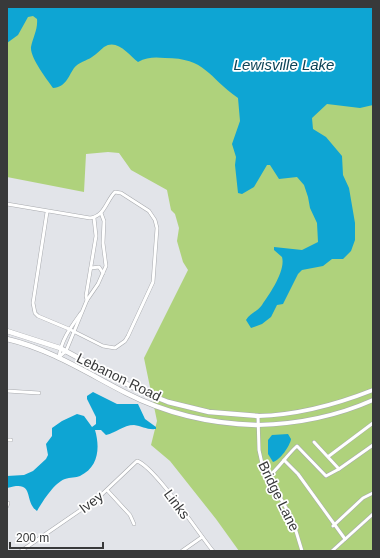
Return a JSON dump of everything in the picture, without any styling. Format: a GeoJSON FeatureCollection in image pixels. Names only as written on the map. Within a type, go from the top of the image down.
{"type":"FeatureCollection","features":[{"type":"Feature","properties":{"kind":"main road","name":"Lebanon Road"},"geometry":{"type":"LineString","coordinates":[[7,331],[60,348],[138,390],[168,402],[209,412],[258,416]]}},
{"type":"Feature","properties":{"kind":"main road","name":"Lebanon Road"},"geometry":{"type":"LineString","coordinates":[[7,339],[59,357],[152,405],[187,417],[221,423],[258,424]]}},
{"type":"Feature","properties":{"kind":"street"},"geometry":{"type":"LineString","coordinates":[[7,204],[84,219],[94,218],[101,213],[109,197],[115,192],[121,193],[149,210],[155,220],[157,228],[154,250],[154,271],[149,294],[125,341],[115,348],[103,346],[34,313],[33,303],[47,212]]}},
{"type":"Feature","properties":{"kind":"street"},"geometry":{"type":"LineString","coordinates":[[87,300],[91,298],[106,266],[103,238],[104,221],[101,213]]}},
{"type":"Feature","properties":{"kind":"street"},"geometry":{"type":"LineString","coordinates":[[59,357],[66,351],[76,332],[87,300],[86,296],[97,228],[94,218]]}},
{"type":"Feature","properties":{"kind":"street"},"geometry":{"type":"LineString","coordinates":[[96,238],[103,238]]}},
{"type":"Feature","properties":{"kind":"street"},"geometry":{"type":"LineString","coordinates":[[91,268],[99,266],[104,273]]}},
{"type":"Feature","properties":{"kind":"street"},"geometry":{"type":"LineString","coordinates":[[59,357],[60,348],[69,329],[83,310]]}},
{"type":"Feature","properties":{"kind":"street"},"geometry":{"type":"LineString","coordinates":[[66,336],[72,339]]}},
{"type":"Feature","properties":{"kind":"street","name":"Lebanon Road"},"geometry":{"type":"LineString","coordinates":[[258,416],[304,412],[333,405],[373,390]]}},
{"type":"Feature","properties":{"kind":"street"},"geometry":{"type":"LineString","coordinates":[[7,392],[39,393]]}},
{"type":"Feature","properties":{"kind":"street","name":"Lebanon Road"},"geometry":{"type":"LineString","coordinates":[[258,424],[296,422],[335,413],[373,400]]}},
{"type":"Feature","properties":{"kind":"street"},"geometry":{"type":"LineString","coordinates":[[333,405],[335,413]]}},
{"type":"Feature","properties":{"kind":"street","name":"Bridge Lane"},"geometry":{"type":"LineString","coordinates":[[258,416],[259,450],[267,478],[292,518],[302,551]]}},
{"type":"Feature","properties":{"kind":"street"},"geometry":{"type":"LineString","coordinates":[[329,456],[373,424]]}},
{"type":"Feature","properties":{"kind":"street"},"geometry":{"type":"LineString","coordinates":[[314,442],[329,456],[339,469]]}},
{"type":"Feature","properties":{"kind":"street"},"geometry":{"type":"LineString","coordinates":[[267,478],[279,469],[284,460],[297,446],[326,476],[339,469],[373,445]]}},
{"type":"Feature","properties":{"kind":"street"},"geometry":{"type":"LineString","coordinates":[[284,460],[298,474],[334,526],[345,539]]}},
{"type":"Feature","properties":{"kind":"street","name":"Ivey"},"geometry":{"type":"LineString","coordinates":[[21,551],[94,501],[137,462]]}},
{"type":"Feature","properties":{"kind":"street","name":"Links"},"geometry":{"type":"LineString","coordinates":[[137,462],[142,464],[156,478],[213,551]]}},
{"type":"Feature","properties":{"kind":"street"},"geometry":{"type":"LineString","coordinates":[[107,490],[130,515],[134,524]]}},
{"type":"Feature","properties":{"kind":"street"},"geometry":{"type":"LineString","coordinates":[[334,526],[363,498],[373,493]]}},
{"type":"Feature","properties":{"kind":"street"},"geometry":{"type":"LineString","coordinates":[[332,551],[373,514]]}},
{"type":"Feature","properties":{"kind":"street"},"geometry":{"type":"LineString","coordinates":[[182,551],[202,537]]}},
{"type":"Feature","properties":{"kind":"green space"},"geometry":{"type":"Polygon","coordinates":[[[7,7],[285,7],[373,17],[373,551],[239,551],[216,519],[170,461],[151,445],[157,421],[144,358],[188,270],[183,262],[177,241],[179,228],[175,214],[171,210],[167,190],[131,170],[119,153],[108,152],[86,154],[84,192],[7,177],[7,7]]]}},
{"type":"Feature","properties":{"kind":"water","name":"Lewisville Lake"},"geometry":{"type":"Polygon","coordinates":[[[7,7],[373,7],[373,105],[360,108],[327,104],[312,118],[313,129],[326,137],[342,156],[343,175],[349,188],[355,223],[355,240],[351,251],[343,259],[332,259],[323,266],[302,270],[298,274],[283,304],[277,305],[271,317],[262,324],[251,328],[246,320],[262,305],[269,295],[282,269],[282,257],[274,250],[274,247],[302,250],[318,242],[317,223],[310,208],[304,185],[297,177],[279,179],[270,165],[267,165],[254,187],[242,194],[238,193],[235,165],[236,157],[232,144],[240,121],[238,98],[206,70],[189,61],[179,59],[148,58],[138,62],[122,48],[114,45],[104,47],[94,56],[78,64],[64,84],[53,88],[39,68],[31,52],[37,19],[33,16],[28,17],[18,35],[7,43],[7,7]]]}},
{"type":"Feature","properties":{"kind":"water"},"geometry":{"type":"Polygon","coordinates":[[[93,392],[117,404],[138,404],[145,419],[156,427],[156,429],[130,425],[106,435],[101,430],[95,430],[97,436],[97,450],[91,467],[80,476],[65,479],[57,484],[42,502],[37,511],[30,502],[26,489],[22,486],[7,488],[7,476],[24,475],[33,471],[46,459],[48,455],[46,444],[52,436],[52,428],[62,421],[77,414],[84,416],[92,427],[96,424],[96,417],[87,399],[87,396],[93,392]]]}},
{"type":"Feature","properties":{"kind":"water"},"geometry":{"type":"Polygon","coordinates":[[[288,434],[291,439],[289,445],[282,456],[273,462],[268,454],[268,440],[272,435],[288,434]]]}}]}
